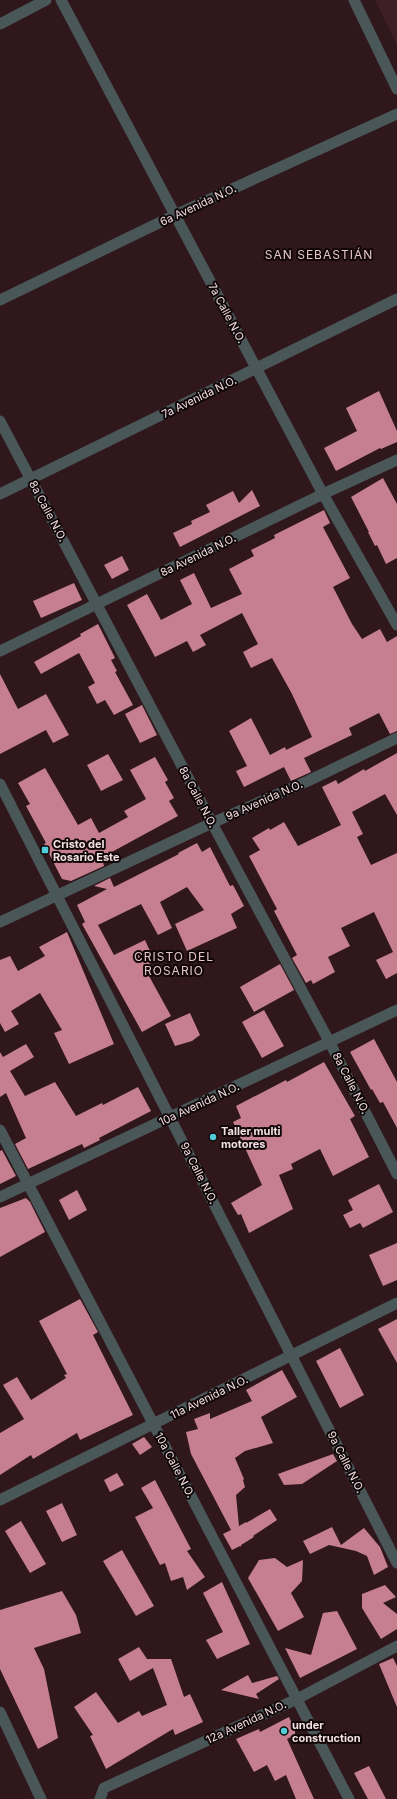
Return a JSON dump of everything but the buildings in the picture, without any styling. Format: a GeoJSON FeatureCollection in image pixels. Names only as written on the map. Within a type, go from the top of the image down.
{"type":"FeatureCollection","features":[{"type":"Feature","properties":{"kind":"street"},"geometry":{"type":"LineString","coordinates":[[0,24],[46,0]]}},
{"type":"Feature","properties":{"kind":"street","name":"7a Calle N.O."},"geometry":{"type":"LineString","coordinates":[[61,0],[323,494],[397,624]]}},
{"type":"Feature","properties":{"kind":"street"},"geometry":{"type":"LineString","coordinates":[[354,0],[397,89]]}},
{"type":"Feature","properties":{"kind":"street","name":"6a Avenida N.O."},"geometry":{"type":"LineString","coordinates":[[0,300],[175,215],[397,114]]}},
{"type":"Feature","properties":{"kind":"street","name":"7a Avenida N.O."},"geometry":{"type":"LineString","coordinates":[[0,494],[397,299]]}},
{"type":"Feature","properties":{"kind":"street","name":"8a Calle N.O."},"geometry":{"type":"LineString","coordinates":[[0,421],[330,1043],[397,1174]]}},
{"type":"Feature","properties":{"kind":"street","name":"8a Avenida N.O."},"geometry":{"type":"LineString","coordinates":[[0,651],[323,494],[397,460]]}},
{"type":"Feature","properties":{"kind":"street","name":"9a Avenida N.O."},"geometry":{"type":"LineString","coordinates":[[0,922],[212,823],[308,781],[397,738]]}},
{"type":"Feature","properties":{"kind":"street","name":"9a Calle N.O."},"geometry":{"type":"LineString","coordinates":[[0,784],[397,1563]]}},
{"type":"Feature","properties":{"kind":"street","name":"10a Avenida N.O."},"geometry":{"type":"LineString","coordinates":[[0,1197],[330,1043],[397,1010]]}},
{"type":"Feature","properties":{"kind":"street","name":"10a Calle N.O."},"geometry":{"type":"LineString","coordinates":[[0,1130],[350,1799]]}},
{"type":"Feature","properties":{"kind":"street","name":"11a Avenida N.O."},"geometry":{"type":"LineString","coordinates":[[0,1500],[397,1303]]}},
{"type":"Feature","properties":{"kind":"street","name":"12a Avenida N.O."},"geometry":{"type":"LineString","coordinates":[[100,1799],[104,1788],[297,1699],[397,1646]]}},
{"type":"Feature","properties":{"kind":"street"},"geometry":{"type":"LineString","coordinates":[[0,1712],[41,1799]]}},
{"type":"Feature","properties":{"kind":"shaded area"},"geometry":{"type":"Polygon","coordinates":[[[375,0],[397,0],[397,45],[375,0]]]}},
{"type":"Feature","properties":{"kind":"place","name":"Cristo del Rosario Este"},"geometry":{"type":"Point","coordinates":[45,850]}},
{"type":"Feature","properties":{"kind":"place","name":"Taller multi motores"},"geometry":{"type":"Point","coordinates":[213,1137]}},
{"type":"Feature","properties":{"kind":"place","name":"under construction"},"geometry":{"type":"Point","coordinates":[284,1731]}},
{"type":"Feature","properties":{"kind":"district","name":"SAN SEBASTIÁN"},"geometry":{"type":"Point","coordinates":[319,255]}},
{"type":"Feature","properties":{"kind":"district","name":"CRISTO DEL ROSARIO"},"geometry":{"type":"Point","coordinates":[174,964]}}]}
